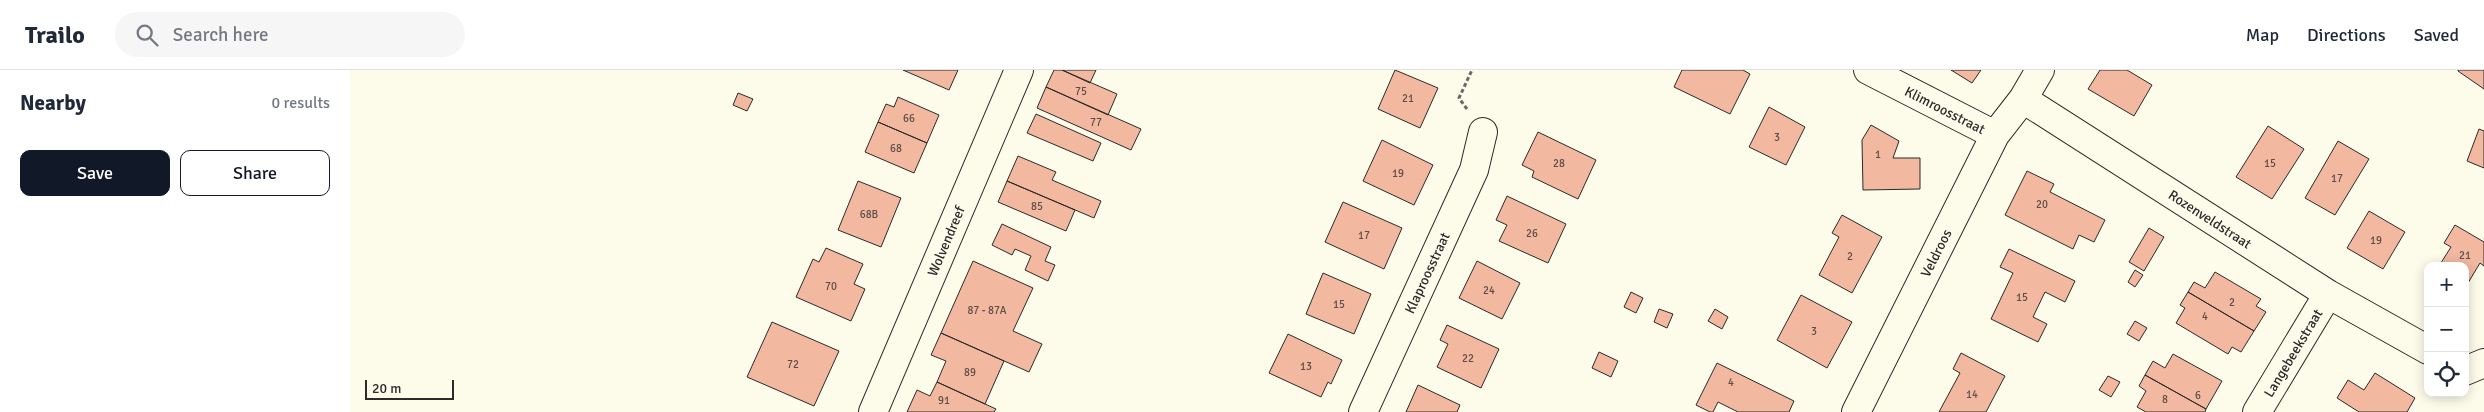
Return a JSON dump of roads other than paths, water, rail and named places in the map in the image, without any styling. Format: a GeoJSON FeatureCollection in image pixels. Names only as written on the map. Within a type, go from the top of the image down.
{"type":"FeatureCollection","features":[{"type":"Feature","properties":{"kind":"street","name":"Wolvendreef"},"geometry":{"type":"LineString","coordinates":[[873,412],[1019,70]]}},
{"type":"Feature","properties":{"kind":"street","name":"Klimroosstraat"},"geometry":{"type":"LineString","coordinates":[[1868,70],[1994,135]]}},
{"type":"Feature","properties":{"kind":"street"},"geometry":{"type":"LineString","coordinates":[[2023,99],[2040,70]]}},
{"type":"Feature","properties":{"kind":"street","name":"Veldroos"},"geometry":{"type":"LineString","coordinates":[[1856,412],[1994,135],[2023,99]]}},
{"type":"Feature","properties":{"kind":"street","name":"Rozenveldstraat"},"geometry":{"type":"LineString","coordinates":[[2023,99],[2328,294],[2424,348]]}},
{"type":"Feature","properties":{"kind":"street","name":"Klaproosstraat"},"geometry":{"type":"LineString","coordinates":[[1363,412],[1474,170],[1483,132]]}},
{"type":"Feature","properties":{"kind":"street","name":"Langebeekstraat"},"geometry":{"type":"LineString","coordinates":[[2257,412],[2328,294]]}},
{"type":"Feature","properties":{"kind":"street"},"geometry":{"type":"LineString","coordinates":[[2469,369],[2484,363]]}}]}
